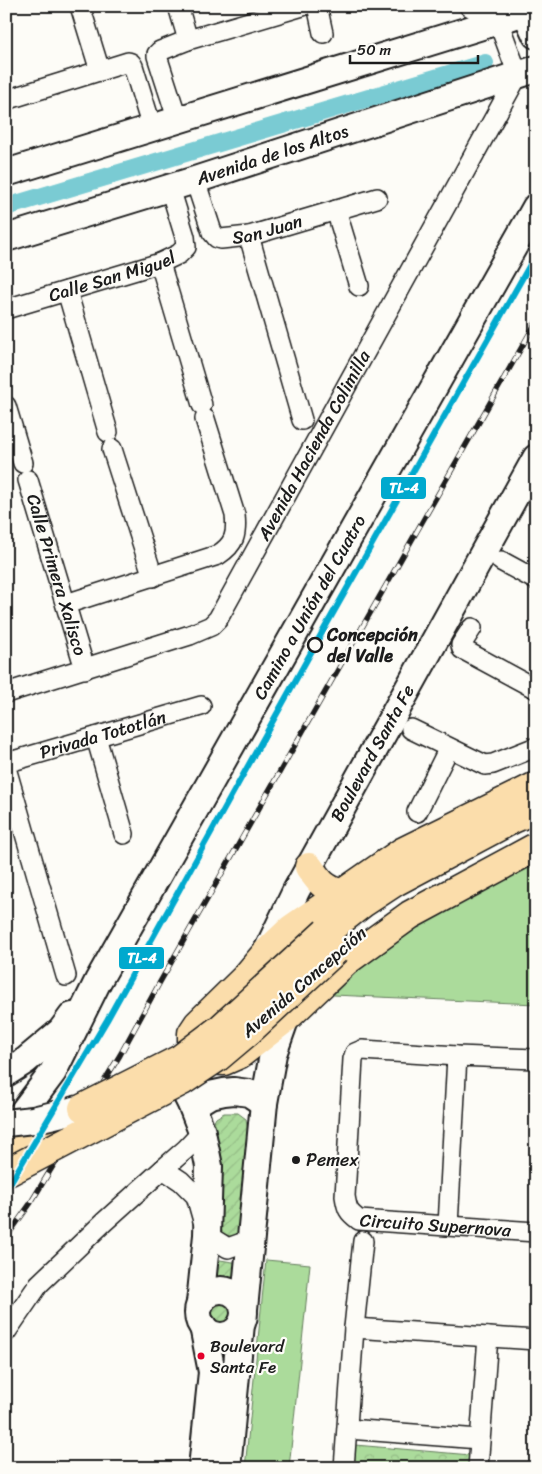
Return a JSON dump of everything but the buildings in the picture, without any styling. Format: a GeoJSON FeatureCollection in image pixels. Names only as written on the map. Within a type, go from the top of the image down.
{"type":"FeatureCollection","features":[{"type":"Feature","properties":{"kind":"main road"},"geometry":{"type":"LineString","coordinates":[[536,786],[402,852],[291,929],[198,1024],[192,1033],[192,1046],[200,1056],[209,1060],[224,1061],[240,1054],[284,1018],[345,962],[410,915],[536,848]]}},
{"type":"Feature","properties":{"kind":"main road","name":"Avenida Concepción"},"geometry":{"type":"LineString","coordinates":[[6,1173],[182,1081],[218,1057],[250,1030],[363,903],[395,882],[513,819],[536,809]]}},
{"type":"Feature","properties":{"kind":"main road","name":"Avenida Concepción"},"geometry":{"type":"LineString","coordinates":[[83,1108],[180,1059],[220,1030],[332,940],[385,912],[463,866],[536,830]]}},
{"type":"Feature","properties":{"kind":"main road"},"geometry":{"type":"LineString","coordinates":[[309,867],[326,888],[341,894]]}},
{"type":"Feature","properties":{"kind":"main road","name":"Camino a Unión del Cuatro"},"geometry":{"type":"LineString","coordinates":[[6,1132],[83,1108]]}},
{"type":"Feature","properties":{"kind":"street"},"geometry":{"type":"LineString","coordinates":[[80,6],[100,71]]}},
{"type":"Feature","properties":{"kind":"street"},"geometry":{"type":"LineString","coordinates":[[178,6],[188,40]]}},
{"type":"Feature","properties":{"kind":"street"},"geometry":{"type":"LineString","coordinates":[[178,121],[157,54],[160,51],[279,9],[304,6]]}},
{"type":"Feature","properties":{"kind":"street"},"geometry":{"type":"LineString","coordinates":[[316,6],[323,33]]}},
{"type":"Feature","properties":{"kind":"street"},"geometry":{"type":"LineString","coordinates":[[469,6],[498,21],[527,72]]}},
{"type":"Feature","properties":{"kind":"street"},"geometry":{"type":"LineString","coordinates":[[6,173],[498,21],[532,18]]}},
{"type":"Feature","properties":{"kind":"street"},"geometry":{"type":"LineString","coordinates":[[8,94],[100,71],[124,62],[131,63],[152,128]]}},
{"type":"Feature","properties":{"kind":"street","name":"Avenida de los Altos"},"geometry":{"type":"LineString","coordinates":[[6,238],[170,188],[527,72]]}},
{"type":"Feature","properties":{"kind":"street","name":"Avenida Hacienda Colimilla"},"geometry":{"type":"LineString","coordinates":[[6,693],[201,631],[211,626],[218,619],[527,72]]}},
{"type":"Feature","properties":{"kind":"street","name":"San Juan"},"geometry":{"type":"LineString","coordinates":[[195,180],[214,235],[217,238],[226,239],[250,236],[377,198]]}},
{"type":"Feature","properties":{"kind":"street","name":"Calle San Miguel"},"geometry":{"type":"LineString","coordinates":[[6,309],[160,263],[178,254],[186,247],[186,237],[170,188]]}},
{"type":"Feature","properties":{"kind":"street","name":"Camino a Unión del Cuatro"},"geometry":{"type":"LineString","coordinates":[[6,1132],[53,1072],[98,981],[536,207]]}},
{"type":"Feature","properties":{"kind":"street"},"geometry":{"type":"LineString","coordinates":[[336,210],[359,286]]}},
{"type":"Feature","properties":{"kind":"street"},"geometry":{"type":"LineString","coordinates":[[250,236],[302,420]]}},
{"type":"Feature","properties":{"kind":"street"},"geometry":{"type":"LineString","coordinates":[[66,604],[218,555],[228,548],[235,535],[235,515],[160,263]]}},
{"type":"Feature","properties":{"kind":"street"},"geometry":{"type":"LineString","coordinates":[[67,291],[110,441],[153,577]]}},
{"type":"Feature","properties":{"kind":"street","name":"Calle Primera Xalisco"},"geometry":{"type":"LineString","coordinates":[[6,406],[85,669]]}},
{"type":"Feature","properties":{"kind":"street","name":"Boulevard Santa Fe"},"geometry":{"type":"LineString","coordinates":[[266,953],[296,890],[536,458]]}},
{"type":"Feature","properties":{"kind":"street"},"geometry":{"type":"LineString","coordinates":[[501,561],[536,580]]}},
{"type":"Feature","properties":{"kind":"street"},"geometry":{"type":"LineString","coordinates":[[472,628],[461,645],[462,649],[536,689]]}},
{"type":"Feature","properties":{"kind":"street","name":"Privada Tototlán"},"geometry":{"type":"LineString","coordinates":[[6,763],[201,706]]}},
{"type":"Feature","properties":{"kind":"street"},"geometry":{"type":"LineString","coordinates":[[411,729],[487,765],[536,747]]}},
{"type":"Feature","properties":{"kind":"street"},"geometry":{"type":"LineString","coordinates":[[96,737],[124,834]]}},
{"type":"Feature","properties":{"kind":"street"},"geometry":{"type":"LineString","coordinates":[[417,812],[449,748]]}},
{"type":"Feature","properties":{"kind":"street"},"geometry":{"type":"LineString","coordinates":[[6,768],[68,950],[66,976]]}},
{"type":"Feature","properties":{"kind":"street","name":"Boulevard Santa Fe"},"geometry":{"type":"LineString","coordinates":[[228,1468],[264,1103],[273,1054],[284,1018],[294,994],[297,968],[291,945],[290,920],[296,890]]}},
{"type":"Feature","properties":{"kind":"street","name":"Camino a Unión del Cuatro"},"geometry":{"type":"LineString","coordinates":[[6,1073],[61,1031],[98,981]]}},
{"type":"Feature","properties":{"kind":"street"},"geometry":{"type":"LineString","coordinates":[[192,1033],[183,1047],[179,1066],[182,1086],[202,1132],[209,1166],[207,1235],[201,1315],[212,1372],[202,1468]]}},
{"type":"Feature","properties":{"kind":"street","name":"Circuito Supernova"},"geometry":{"type":"LineString","coordinates":[[536,1060],[362,1050],[355,1053],[353,1059],[346,1186],[347,1208],[350,1214],[359,1220],[536,1232]]}},
{"type":"Feature","properties":{"kind":"street"},"geometry":{"type":"LineString","coordinates":[[448,1226],[457,1056]]}},
{"type":"Feature","properties":{"kind":"street"},"geometry":{"type":"LineString","coordinates":[[192,1106],[210,1095],[234,1091],[249,1093],[264,1103]]}},
{"type":"Feature","properties":{"kind":"street"},"geometry":{"type":"LineString","coordinates":[[6,1332],[39,1284],[104,1222],[186,1149],[202,1132]]}},
{"type":"Feature","properties":{"kind":"street"},"geometry":{"type":"LineString","coordinates":[[163,1169],[196,1196],[207,1235],[228,1248],[250,1240]]}},
{"type":"Feature","properties":{"kind":"street"},"geometry":{"type":"LineString","coordinates":[[344,1468],[354,1328],[363,1241]]}},
{"type":"Feature","properties":{"kind":"street"},"geometry":{"type":"LineString","coordinates":[[225,1290],[232,1292],[242,1302],[243,1317],[237,1330],[230,1334],[223,1336],[208,1332],[201,1315],[204,1297],[210,1292],[225,1290]]}},
{"type":"Feature","properties":{"kind":"street"},"geometry":{"type":"LineString","coordinates":[[354,1328],[536,1340]]}},
{"type":"Feature","properties":{"kind":"street"},"geometry":{"type":"LineString","coordinates":[[478,1468],[488,1337]]}},
{"type":"Feature","properties":{"kind":"street"},"geometry":{"type":"LineString","coordinates":[[348,1429],[480,1439]]}},
{"type":"Feature","properties":{"kind":"green space"},"geometry":{"type":"Polygon","coordinates":[[[536,863],[536,1004],[333,995],[369,960],[419,925],[536,863]]]}},
{"type":"Feature","properties":{"kind":"green space"},"geometry":{"type":"Polygon","coordinates":[[[224,1113],[238,1113],[246,1119],[251,1152],[243,1228],[232,1236],[226,1235],[216,1226],[212,1125],[216,1118],[224,1113]]]}},
{"type":"Feature","properties":{"kind":"green space"},"geometry":{"type":"Polygon","coordinates":[[[214,1259],[239,1263],[236,1284],[224,1278],[212,1277],[214,1259]]]}},
{"type":"Feature","properties":{"kind":"green space"},"geometry":{"type":"Polygon","coordinates":[[[266,1260],[310,1264],[289,1468],[245,1468],[266,1260]]]}},
{"type":"Feature","properties":{"kind":"green space"},"geometry":{"type":"Polygon","coordinates":[[[224,1296],[237,1306],[231,1326],[221,1328],[208,1321],[206,1306],[214,1298],[224,1296]]]}},
{"type":"Feature","properties":{"kind":"green space"},"geometry":{"type":"Polygon","coordinates":[[[355,1445],[471,1455],[470,1468],[353,1468],[355,1445]]]}},
{"type":"Feature","properties":{"kind":"waterway"},"geometry":{"type":"LineString","coordinates":[[6,207],[485,63]]}},
{"type":"Feature","properties":{"kind":"railway"},"geometry":{"type":"LineString","coordinates":[[6,1238],[30,1204],[120,1055],[536,322]]}},
{"type":"Feature","properties":{"kind":"transit line","name":"TL-4"},"geometry":{"type":"LineString","coordinates":[[6,1190],[107,1020],[314,647],[536,254]]}},
{"type":"Feature","properties":{"kind":"place","name":"Concepción del Valle"},"geometry":{"type":"Point","coordinates":[315,645]}},
{"type":"Feature","properties":{"kind":"place","name":"Pemex"},"geometry":{"type":"Point","coordinates":[296,1160]}},
{"type":"Feature","properties":{"kind":"place","name":"Boulevard Santa Fe"},"geometry":{"type":"Point","coordinates":[201,1356]}}]}
